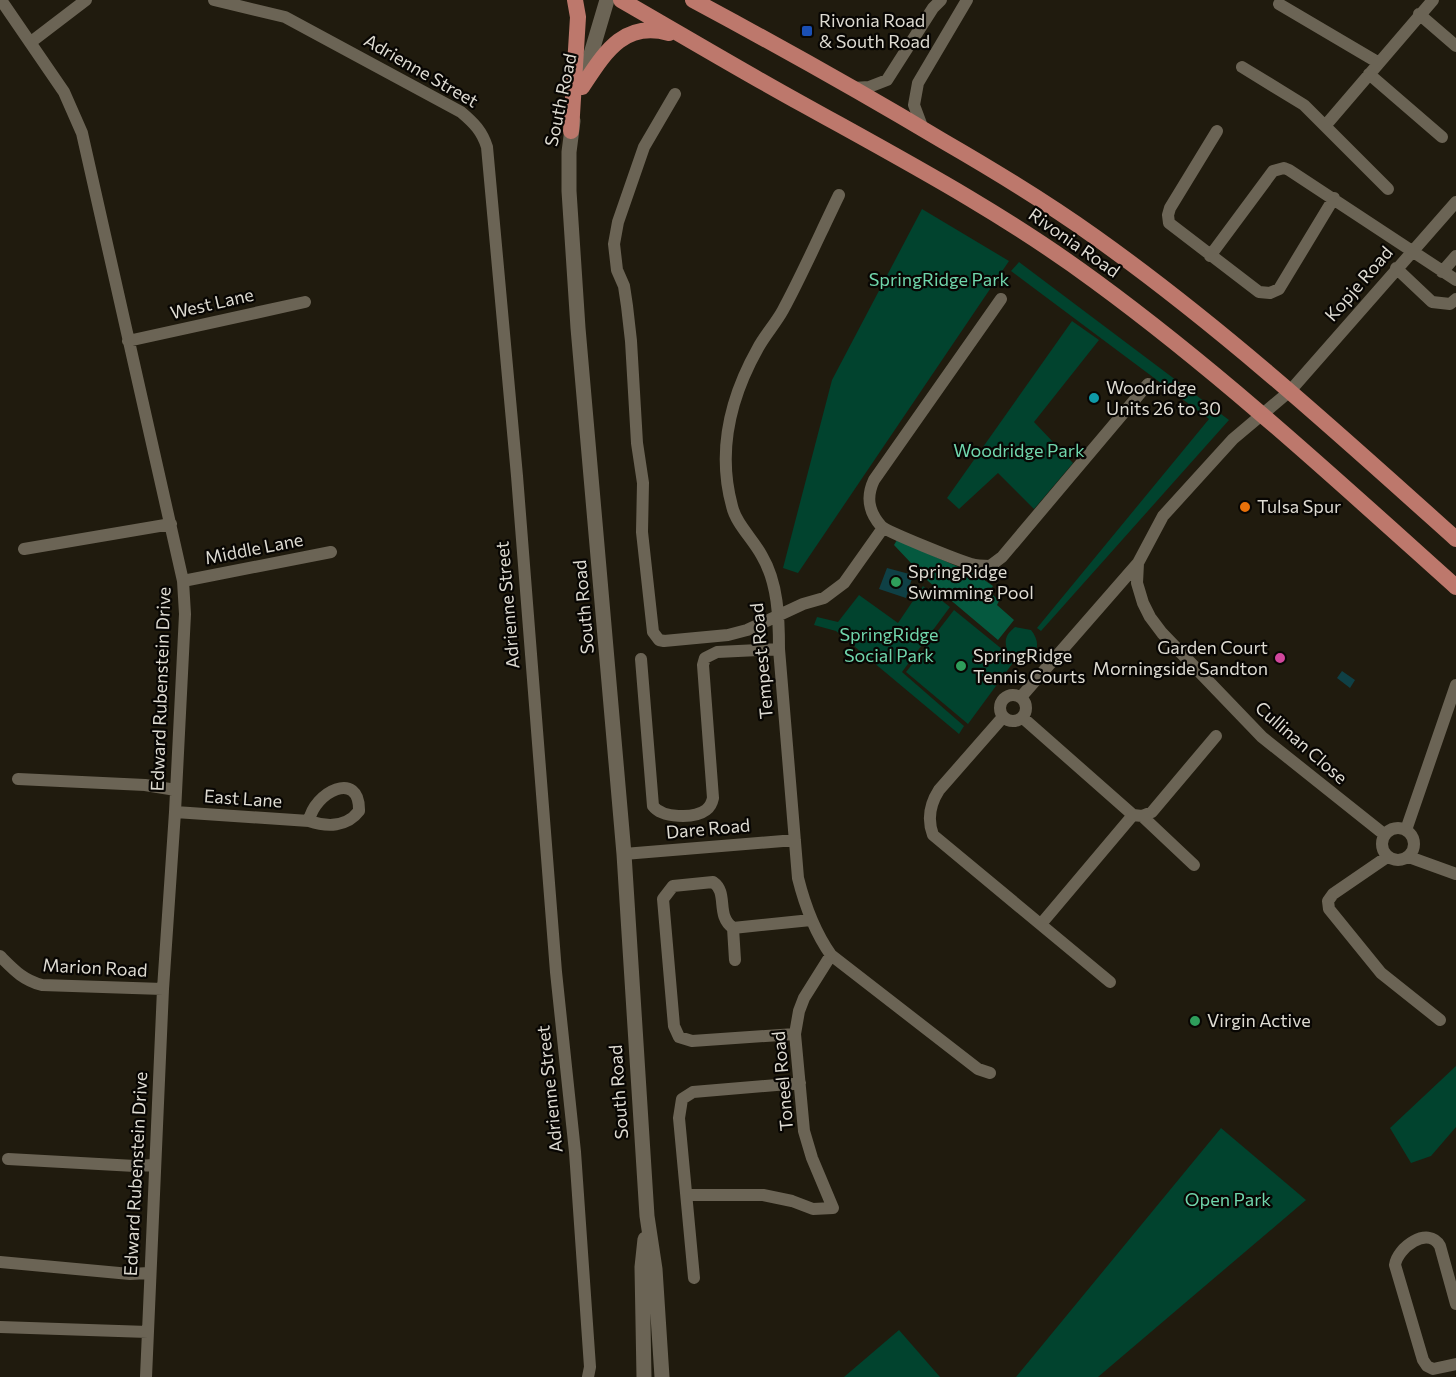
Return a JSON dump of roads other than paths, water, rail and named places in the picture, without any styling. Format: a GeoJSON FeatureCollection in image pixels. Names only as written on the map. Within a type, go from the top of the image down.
{"type":"FeatureCollection","features":[{"type":"Feature","properties":{"kind":"main road"},"geometry":{"type":"LineString","coordinates":[[571,131],[578,17],[575,0]]}},
{"type":"Feature","properties":{"kind":"main road","name":"Rivonia Road"},"geometry":{"type":"LineString","coordinates":[[621,0],[903,159],[1009,222],[1094,280],[1262,416],[1456,587]]}},
{"type":"Feature","properties":{"kind":"main road","name":"Rivonia Road"},"geometry":{"type":"LineString","coordinates":[[693,0],[923,129],[1032,194],[1095,236],[1167,290],[1290,391],[1456,539]]}},
{"type":"Feature","properties":{"kind":"main road"},"geometry":{"type":"LineString","coordinates":[[582,87],[608,49],[630,33],[649,29],[687,38]]}},
{"type":"Feature","properties":{"kind":"street","name":"Edward Rubenstein Drive"},"geometry":{"type":"LineString","coordinates":[[1,0],[64,92],[82,133],[183,581],[185,614],[154,1165],[146,1377]]}},
{"type":"Feature","properties":{"kind":"street"},"geometry":{"type":"LineString","coordinates":[[31,42],[86,0]]}},
{"type":"Feature","properties":{"kind":"street","name":"Adrienne Street"},"geometry":{"type":"LineString","coordinates":[[214,0],[285,17],[335,42],[461,112],[477,126],[484,136],[487,147],[516,464],[555,960],[575,1152],[590,1366],[588,1377]]}},
{"type":"Feature","properties":{"kind":"street","name":"South Road"},"geometry":{"type":"LineString","coordinates":[[607,0],[571,131],[568,152],[569,191],[578,328],[624,854],[647,1216],[655,1269],[662,1377]]}},
{"type":"Feature","properties":{"kind":"street"},"geometry":{"type":"LineString","coordinates":[[852,88],[869,87],[887,80],[933,8],[941,0]]}},
{"type":"Feature","properties":{"kind":"street"},"geometry":{"type":"LineString","coordinates":[[923,129],[914,105],[918,83],[967,0]]}},
{"type":"Feature","properties":{"kind":"street"},"geometry":{"type":"LineString","coordinates":[[1279,3],[1379,63]]}},
{"type":"Feature","properties":{"kind":"street"},"geometry":{"type":"LineString","coordinates":[[1325,126],[1425,5],[1456,46]]}},
{"type":"Feature","properties":{"kind":"street"},"geometry":{"type":"LineString","coordinates":[[1242,68],[1304,105],[1388,189]]}},
{"type":"Feature","properties":{"kind":"street"},"geometry":{"type":"LineString","coordinates":[[1369,74],[1442,137]]}},
{"type":"Feature","properties":{"kind":"street"},"geometry":{"type":"LineString","coordinates":[[675,94],[644,147],[618,222],[614,244],[617,270],[624,286],[631,341],[637,443],[643,483],[642,532],[652,632],[659,640],[681,641],[737,632],[803,604],[824,598],[844,583],[883,528]]}},
{"type":"Feature","properties":{"kind":"street"},"geometry":{"type":"LineString","coordinates":[[1217,131],[1170,208],[1169,223],[1259,292],[1266,294],[1279,289],[1334,198]]}},
{"type":"Feature","properties":{"kind":"street"},"geometry":{"type":"LineString","coordinates":[[1210,256],[1273,171],[1289,170],[1456,280]]}},
{"type":"Feature","properties":{"kind":"street","name":"Tempest Road"},"geometry":{"type":"LineString","coordinates":[[839,195],[782,312],[759,345],[744,373],[727,432],[726,455],[732,507],[764,559],[772,580],[779,615],[779,649],[798,878],[805,907],[819,938],[831,955],[978,1069],[990,1073]]}},
{"type":"Feature","properties":{"kind":"street","name":"Kopje Road"},"geometry":{"type":"LineString","coordinates":[[1262,416],[1290,391],[1456,202]]}},
{"type":"Feature","properties":{"kind":"street"},"geometry":{"type":"LineString","coordinates":[[1442,272],[1456,256]]}},
{"type":"Feature","properties":{"kind":"street"},"geometry":{"type":"LineString","coordinates":[[1396,268],[1432,302],[1450,304],[1456,299]]}},
{"type":"Feature","properties":{"kind":"street"},"geometry":{"type":"LineString","coordinates":[[1001,298],[874,480],[868,498],[869,505],[883,528],[969,564],[990,566],[1002,557],[1148,384]]}},
{"type":"Feature","properties":{"kind":"street","name":"West Lane"},"geometry":{"type":"LineString","coordinates":[[128,341],[305,302]]}},
{"type":"Feature","properties":{"kind":"street"},"geometry":{"type":"LineString","coordinates":[[1021,697],[1138,563],[1163,516],[1233,439],[1262,416]]}},
{"type":"Feature","properties":{"kind":"street"},"geometry":{"type":"LineString","coordinates":[[24,549],[171,524]]}},
{"type":"Feature","properties":{"kind":"street","name":"Middle Lane"},"geometry":{"type":"LineString","coordinates":[[183,581],[332,552]]}},
{"type":"Feature","properties":{"kind":"street","name":"Cullinan Close"},"geometry":{"type":"LineString","coordinates":[[1138,563],[1137,583],[1143,603],[1162,633],[1262,737],[1385,835]]}},
{"type":"Feature","properties":{"kind":"street"},"geometry":{"type":"LineString","coordinates":[[641,659],[652,806],[665,815],[695,814],[705,812],[714,798],[703,665],[705,658],[717,652],[779,649]]}},
{"type":"Feature","properties":{"kind":"street"},"geometry":{"type":"LineString","coordinates":[[1406,830],[1456,685]]}},
{"type":"Feature","properties":{"kind":"street"},"geometry":{"type":"LineString","coordinates":[[1009,696],[1021,697],[1026,703],[1023,718],[1012,722],[1003,717],[1000,705],[1003,699],[1009,696]]}},
{"type":"Feature","properties":{"kind":"street"},"geometry":{"type":"LineString","coordinates":[[1003,717],[939,790],[932,804],[929,825],[933,835],[1110,982]]}},
{"type":"Feature","properties":{"kind":"street"},"geometry":{"type":"LineString","coordinates":[[1023,718],[1194,865]]}},
{"type":"Feature","properties":{"kind":"street"},"geometry":{"type":"LineString","coordinates":[[1041,924],[1137,815],[1152,812],[1216,736]]}},
{"type":"Feature","properties":{"kind":"street"},"geometry":{"type":"LineString","coordinates":[[18,779],[145,785],[176,790]]}},
{"type":"Feature","properties":{"kind":"street","name":"East Lane"},"geometry":{"type":"LineString","coordinates":[[175,812],[309,821]]}},
{"type":"Feature","properties":{"kind":"street"},"geometry":{"type":"LineString","coordinates":[[1409,857],[1414,845],[1411,834],[1406,830],[1396,828],[1385,835],[1382,844],[1387,856],[1398,861],[1409,857],[1456,874]]}},
{"type":"Feature","properties":{"kind":"street","name":"Dare Road"},"geometry":{"type":"LineString","coordinates":[[624,854],[795,840]]}},
{"type":"Feature","properties":{"kind":"street"},"geometry":{"type":"LineString","coordinates":[[1387,856],[1333,894],[1328,901],[1329,909],[1381,973],[1440,1020]]}},
{"type":"Feature","properties":{"kind":"street"},"geometry":{"type":"LineString","coordinates":[[735,960],[733,928],[723,917],[720,890],[713,882],[673,886],[663,899],[663,912],[675,1032],[682,1039],[692,1041],[795,1034]]}},
{"type":"Feature","properties":{"kind":"street"},"geometry":{"type":"LineString","coordinates":[[733,928],[811,920]]}},
{"type":"Feature","properties":{"kind":"street","name":"Toneel Road"},"geometry":{"type":"LineString","coordinates":[[687,1195],[763,1195],[792,1201],[813,1209],[833,1208],[804,1131],[795,1034],[799,1011],[804,999],[831,955]]}},
{"type":"Feature","properties":{"kind":"street","name":"Marion Road"},"geometry":{"type":"LineString","coordinates":[[0,956],[18,975],[42,985],[163,989]]}},
{"type":"Feature","properties":{"kind":"street"},"geometry":{"type":"LineString","coordinates":[[694,1278],[680,1118],[680,1106],[684,1096],[693,1092],[800,1083]]}},
{"type":"Feature","properties":{"kind":"street"},"geometry":{"type":"LineString","coordinates":[[8,1159],[154,1165]]}},
{"type":"Feature","properties":{"kind":"street","name":"South Road"},"geometry":{"type":"LineString","coordinates":[[644,1377],[642,1268],[647,1216]]}},
{"type":"Feature","properties":{"kind":"street"},"geometry":{"type":"LineString","coordinates":[[1455,1297],[1440,1246],[1435,1239],[1429,1237],[1415,1241],[1398,1254],[1395,1265],[1423,1360],[1433,1369],[1456,1364]]}},
{"type":"Feature","properties":{"kind":"street"},"geometry":{"type":"LineString","coordinates":[[0,1262],[130,1274],[149,1273]]}},
{"type":"Feature","properties":{"kind":"street"},"geometry":{"type":"LineString","coordinates":[[0,1327],[148,1332]]}},
{"type":"Feature","properties":{"kind":"water","name":"SpringRidge Swimming Pool"},"geometry":{"type":"Polygon","coordinates":[[[887,568],[913,575],[906,598],[879,589],[887,568]]]}},
{"type":"Feature","properties":{"kind":"water"},"geometry":{"type":"Polygon","coordinates":[[[1342,671],[1355,680],[1350,688],[1337,678],[1342,671]]]}},
{"type":"Feature","properties":{"kind":"place","name":"Rivonia Road & South Road"},"geometry":{"type":"Point","coordinates":[807,31]}},
{"type":"Feature","properties":{"kind":"place","name":"Woodridge Units 26 to 30"},"geometry":{"type":"Point","coordinates":[1094,398]}},
{"type":"Feature","properties":{"kind":"place","name":"Tulsa Spur"},"geometry":{"type":"Point","coordinates":[1245,507]}},
{"type":"Feature","properties":{"kind":"place","name":"SpringRidge Swimming Pool"},"geometry":{"type":"Point","coordinates":[896,582]}},
{"type":"Feature","properties":{"kind":"place","name":"Garden Court Morningside Sandton"},"geometry":{"type":"Point","coordinates":[1280,658]}},
{"type":"Feature","properties":{"kind":"place","name":"SpringRidge Tennis Courts"},"geometry":{"type":"Point","coordinates":[961,666]}},
{"type":"Feature","properties":{"kind":"place","name":"Virgin Active"},"geometry":{"type":"Point","coordinates":[1195,1021]}},
{"type":"Feature","properties":{"kind":"park label","name":"SpringRidge Park"},"geometry":{"type":"Point","coordinates":[939,280]}},
{"type":"Feature","properties":{"kind":"park label","name":"Woodridge Park"},"geometry":{"type":"Point","coordinates":[1019,451]}},
{"type":"Feature","properties":{"kind":"park label","name":"SpringRidge Social Park"},"geometry":{"type":"Point","coordinates":[889,645]}},
{"type":"Feature","properties":{"kind":"park label","name":"Open Park"},"geometry":{"type":"Point","coordinates":[1228,1200]}}]}
